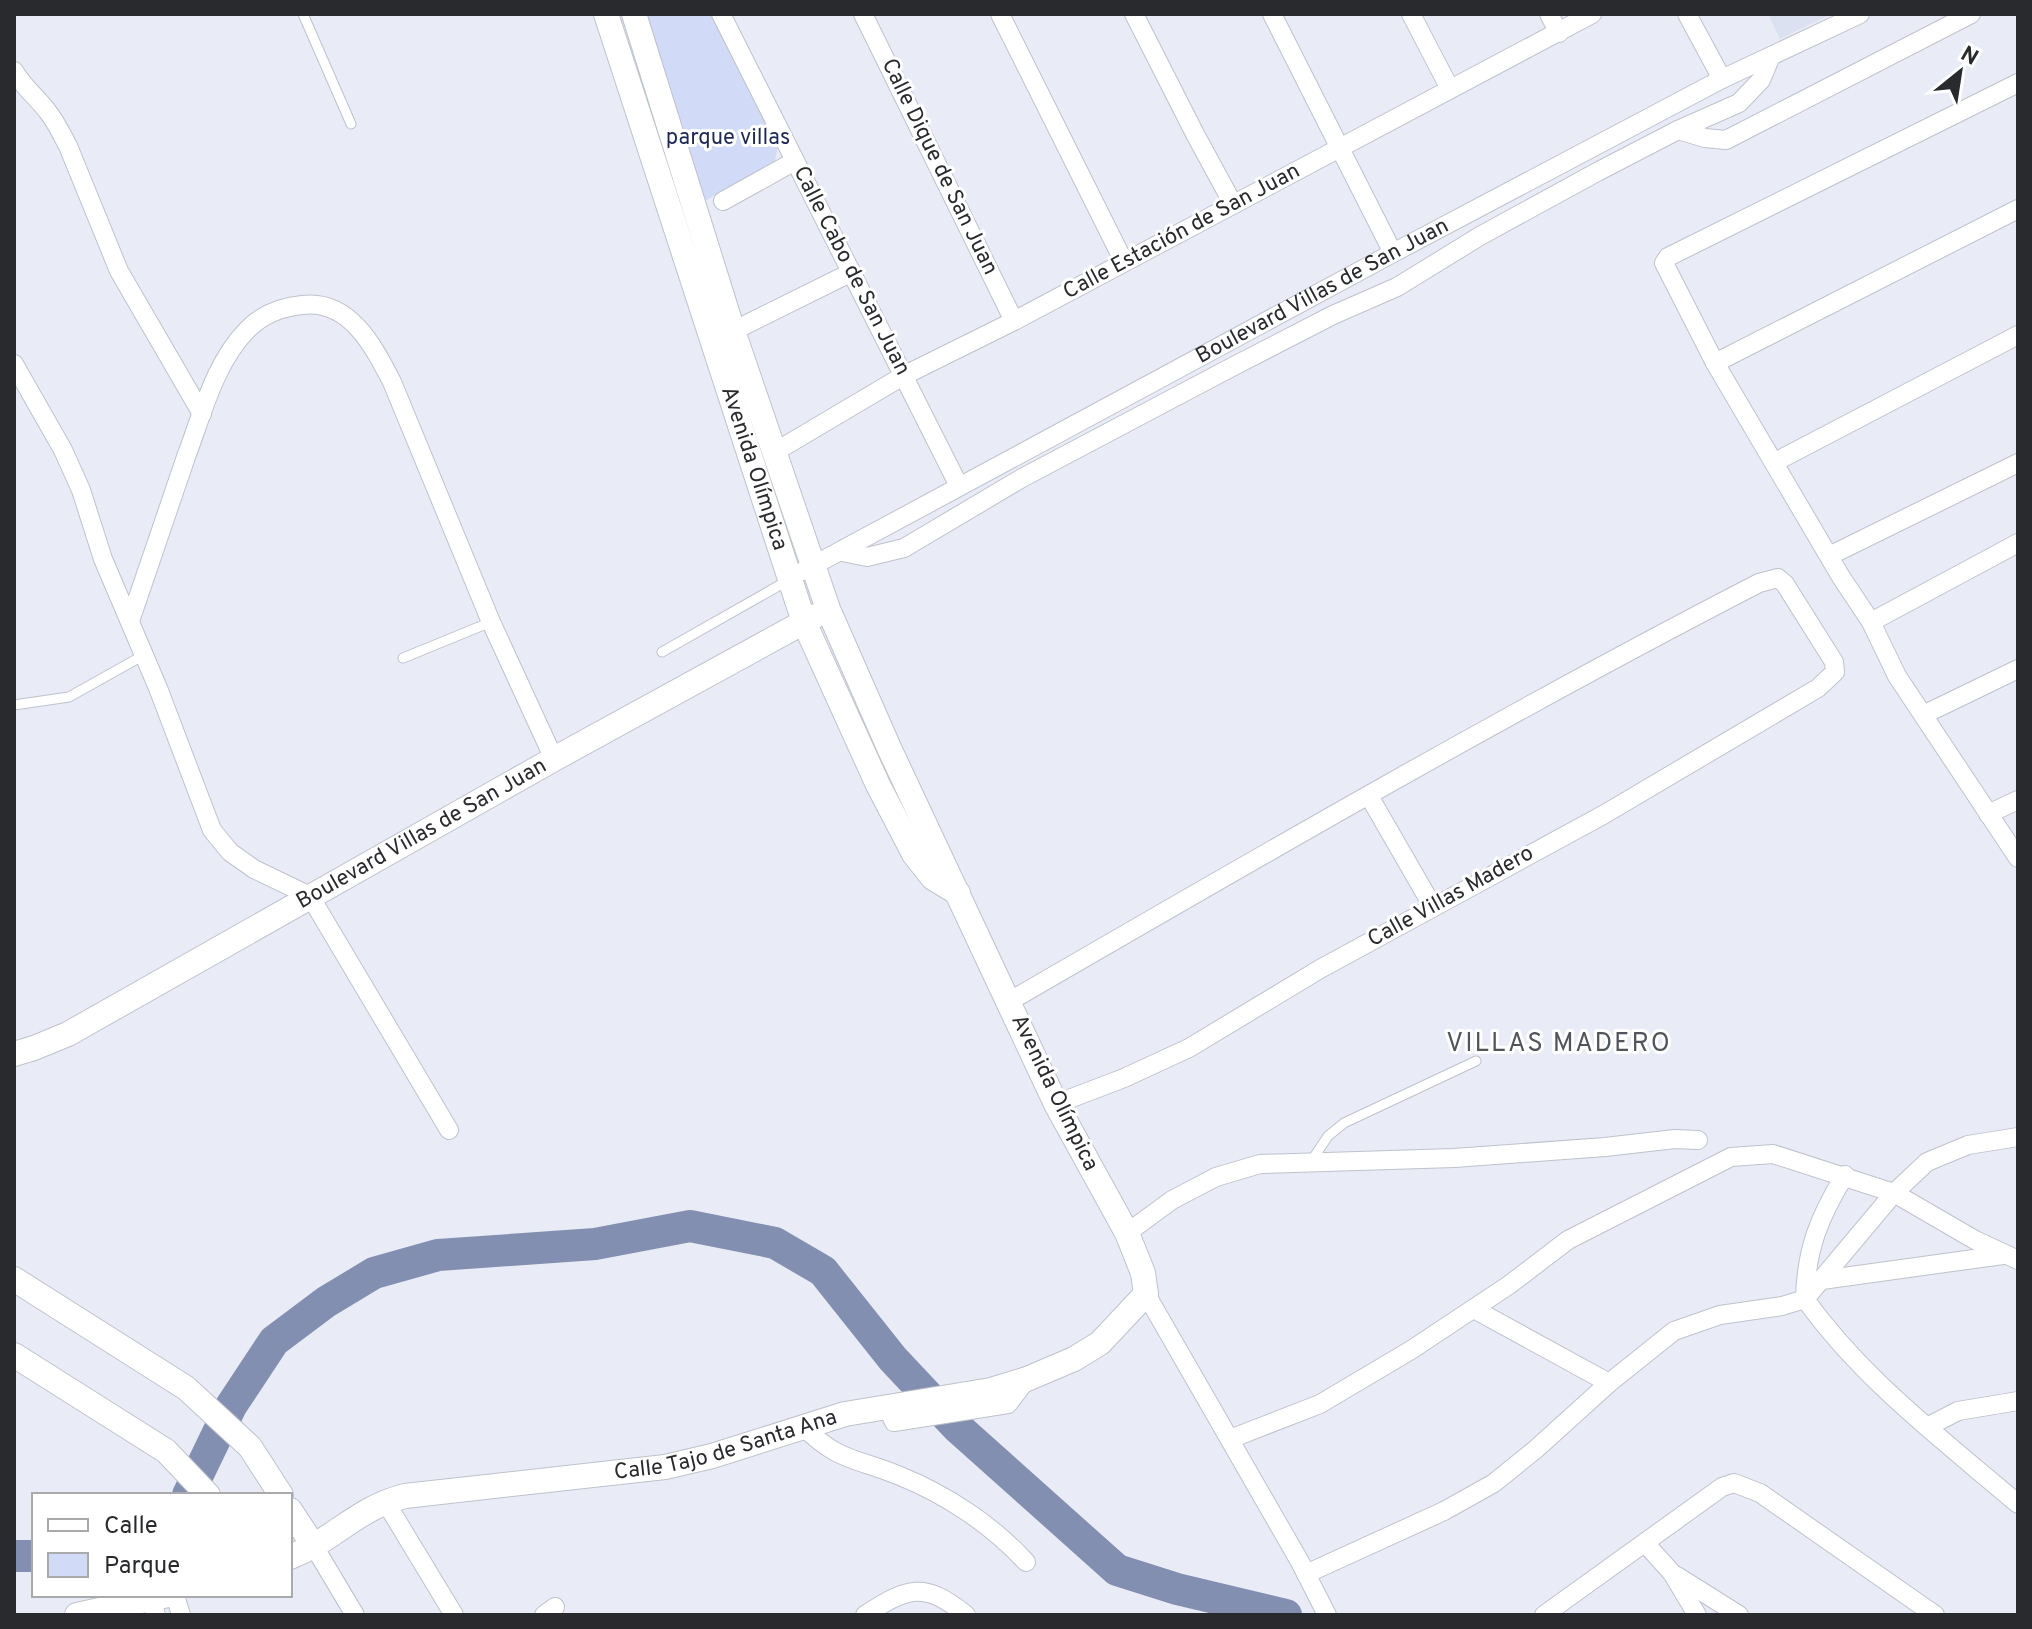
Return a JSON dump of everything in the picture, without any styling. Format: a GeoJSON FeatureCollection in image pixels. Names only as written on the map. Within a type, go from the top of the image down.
{"type":"FeatureCollection","features":[{"type":"Feature","properties":{"kind":"street","name":"Avenida Olímpica"},"geometry":{"type":"LineString","coordinates":[[606,14],[804,622],[889,807],[914,854],[933,878],[958,893]]}},
{"type":"Feature","properties":{"kind":"street","name":"Avenida Olímpica"},"geometry":{"type":"LineString","coordinates":[[634,14],[733,331],[828,609],[890,750],[1056,1104],[1127,1233],[1143,1273],[1146,1294]]}},
{"type":"Feature","properties":{"kind":"street","name":"Calle Cabo de San Juan"},"geometry":{"type":"LineString","coordinates":[[721,14],[959,486]]}},
{"type":"Feature","properties":{"kind":"street","name":"Calle Dique de San Juan"},"geometry":{"type":"LineString","coordinates":[[863,14],[1014,321]]}},
{"type":"Feature","properties":{"kind":"street"},"geometry":{"type":"LineString","coordinates":[[1000,14],[1124,262]]}},
{"type":"Feature","properties":{"kind":"street"},"geometry":{"type":"LineString","coordinates":[[1134,14],[1233,204]]}},
{"type":"Feature","properties":{"kind":"street"},"geometry":{"type":"LineString","coordinates":[[1272,14],[1393,253]]}},
{"type":"Feature","properties":{"kind":"street"},"geometry":{"type":"LineString","coordinates":[[1411,14],[1450,89]]}},
{"type":"Feature","properties":{"kind":"street"},"geometry":{"type":"LineString","coordinates":[[1549,14],[1559,33]]}},
{"type":"Feature","properties":{"kind":"street","name":"Calle Estación de San Juan"},"geometry":{"type":"LineString","coordinates":[[773,453],[903,376],[1014,321],[1592,14]]}},
{"type":"Feature","properties":{"kind":"street"},"geometry":{"type":"LineString","coordinates":[[1687,14],[1722,79]]}},
{"type":"Feature","properties":{"kind":"street","name":"Boulevard Villas de San Juan"},"geometry":{"type":"LineString","coordinates":[[790,579],[1722,79],[1860,14]]}},
{"type":"Feature","properties":{"kind":"street"},"geometry":{"type":"LineString","coordinates":[[1678,130],[1726,140],[1971,14]]}},
{"type":"Feature","properties":{"kind":"street"},"geometry":{"type":"LineString","coordinates":[[842,552],[867,557],[904,548],[1036,471],[1333,315],[1397,287],[1480,236],[1678,130],[1739,103],[1761,80],[1771,56]]}},
{"type":"Feature","properties":{"kind":"street"},"geometry":{"type":"LineString","coordinates":[[14,71],[30,94],[48,111],[58,128],[119,271],[202,414]]}},
{"type":"Feature","properties":{"kind":"street"},"geometry":{"type":"LineString","coordinates":[[2018,83],[1668,257],[1664,263],[1715,363],[1871,622],[1897,676],[2018,858]]}},
{"type":"Feature","properties":{"kind":"street"},"geometry":{"type":"LineString","coordinates":[[723,201],[795,161]]}},
{"type":"Feature","properties":{"kind":"street"},"geometry":{"type":"LineString","coordinates":[[1715,363],[2018,209]]}},
{"type":"Feature","properties":{"kind":"street"},"geometry":{"type":"LineString","coordinates":[[733,331],[852,272]]}},
{"type":"Feature","properties":{"kind":"street"},"geometry":{"type":"LineString","coordinates":[[130,621],[218,373],[248,329],[268,313],[317,303],[344,315],[377,352],[491,622],[554,759]]}},
{"type":"Feature","properties":{"kind":"street"},"geometry":{"type":"LineString","coordinates":[[1775,462],[2018,335]]}},
{"type":"Feature","properties":{"kind":"street"},"geometry":{"type":"LineString","coordinates":[[14,364],[63,450],[81,490],[103,559],[212,830],[230,852],[254,869],[310,896],[449,1130]]}},
{"type":"Feature","properties":{"kind":"street"},"geometry":{"type":"LineString","coordinates":[[1829,556],[2018,463]]}},
{"type":"Feature","properties":{"kind":"street"},"geometry":{"type":"LineString","coordinates":[[1871,622],[2018,543]]}},
{"type":"Feature","properties":{"kind":"street","name":"Calle Villas Madero"},"geometry":{"type":"LineString","coordinates":[[1056,1104],[1124,1078],[1189,1048],[1320,969],[1630,799],[1818,688],[1835,672],[1834,662],[1793,594],[1778,578],[1770,579],[1639,645],[1369,796]]}},
{"type":"Feature","properties":{"kind":"street","name":"Boulevard Villas de San Juan"},"geometry":{"type":"LineString","coordinates":[[14,1054],[68,1034],[554,759],[828,609]]}},
{"type":"Feature","properties":{"kind":"street"},"geometry":{"type":"LineString","coordinates":[[1923,715],[2018,669]]}},
{"type":"Feature","properties":{"kind":"street"},"geometry":{"type":"LineString","coordinates":[[1010,1001],[1369,796],[1433,907]]}},
{"type":"Feature","properties":{"kind":"street"},"geometry":{"type":"LineString","coordinates":[[1988,814],[2018,800]]}},
{"type":"Feature","properties":{"kind":"street"},"geometry":{"type":"LineString","coordinates":[[1306,1574],[1444,1511],[1494,1483],[1674,1331],[1720,1315],[1782,1306],[1805,1299],[1894,1193],[1927,1162],[1968,1145],[2018,1137]]}},
{"type":"Feature","properties":{"kind":"street"},"geometry":{"type":"LineString","coordinates":[[1127,1233],[1172,1200],[1216,1177],[1260,1164],[1454,1158],[1675,1139],[1698,1140]]}},
{"type":"Feature","properties":{"kind":"street"},"geometry":{"type":"LineString","coordinates":[[1230,1439],[1320,1404],[1474,1309],[1568,1240],[1731,1157],[1773,1154],[1845,1175],[1894,1193],[2011,1258]]}},
{"type":"Feature","properties":{"kind":"street"},"geometry":{"type":"LineString","coordinates":[[1845,1175],[1831,1196],[1813,1237],[1806,1267],[1805,1299],[1830,1333],[1883,1388],[2018,1504]]}},
{"type":"Feature","properties":{"kind":"street"},"geometry":{"type":"LineString","coordinates":[[1822,1280],[2011,1258]]}},
{"type":"Feature","properties":{"kind":"street"},"geometry":{"type":"LineString","coordinates":[[14,1279],[186,1388],[250,1447],[280,1493]]}},
{"type":"Feature","properties":{"kind":"street"},"geometry":{"type":"LineString","coordinates":[[1146,1294],[1327,1615]]}},
{"type":"Feature","properties":{"kind":"street","name":"Calle Tajo de Santa Ana"},"geometry":{"type":"LineString","coordinates":[[292,1552],[302,1529],[353,1518],[385,1501],[405,1496],[665,1467],[712,1456],[845,1414],[890,1414],[991,1390],[1021,1387],[1100,1343],[1146,1294]]}},
{"type":"Feature","properties":{"kind":"street"},"geometry":{"type":"LineString","coordinates":[[1474,1309],[1609,1383]]}},
{"type":"Feature","properties":{"kind":"street"},"geometry":{"type":"LineString","coordinates":[[14,1355],[166,1451],[206,1493]]}},
{"type":"Feature","properties":{"kind":"street"},"geometry":{"type":"LineString","coordinates":[[1927,1427],[1958,1411],[2018,1401]]}},
{"type":"Feature","properties":{"kind":"street"},"geometry":{"type":"LineString","coordinates":[[803,1426],[823,1446],[838,1455],[900,1475],[933,1492],[1004,1539],[1026,1562]]}},
{"type":"Feature","properties":{"kind":"street"},"geometry":{"type":"LineString","coordinates":[[1544,1615],[1566,1608],[1645,1543],[1722,1487],[1734,1483],[1760,1493],[1935,1615]]}},
{"type":"Feature","properties":{"kind":"street"},"geometry":{"type":"LineString","coordinates":[[385,1501],[454,1615]]}},
{"type":"Feature","properties":{"kind":"street"},"geometry":{"type":"LineString","coordinates":[[302,1529],[355,1615]]}},
{"type":"Feature","properties":{"kind":"street"},"geometry":{"type":"LineString","coordinates":[[1645,1543],[1672,1573],[1697,1615]]}},
{"type":"Feature","properties":{"kind":"street"},"geometry":{"type":"LineString","coordinates":[[1672,1573],[1739,1615]]}},
{"type":"Feature","properties":{"kind":"street"},"geometry":{"type":"LineString","coordinates":[[865,1615],[892,1597],[921,1590],[936,1595],[966,1615]]}},
{"type":"Feature","properties":{"kind":"street"},"geometry":{"type":"LineString","coordinates":[[77,1615],[162,1601],[181,1615]]}},
{"type":"Feature","properties":{"kind":"lane"},"geometry":{"type":"LineString","coordinates":[[303,14],[351,124]]}},
{"type":"Feature","properties":{"kind":"lane"},"geometry":{"type":"LineString","coordinates":[[662,652],[790,579]]}},
{"type":"Feature","properties":{"kind":"lane"},"geometry":{"type":"LineString","coordinates":[[403,658],[491,622]]}},
{"type":"Feature","properties":{"kind":"lane"},"geometry":{"type":"LineString","coordinates":[[14,705],[69,697],[144,655]]}},
{"type":"Feature","properties":{"kind":"lane"},"geometry":{"type":"LineString","coordinates":[[1312,1160],[1328,1136],[1344,1123],[1476,1061]]}},
{"type":"Feature","properties":{"kind":"shaded area"},"geometry":{"type":"Polygon","coordinates":[[[1768,14],[1831,14],[1780,39],[1768,14]]]}},
{"type":"Feature","properties":{"kind":"green space","name":"parque villas"},"geometry":{"type":"Polygon","coordinates":[[[641,14],[712,14],[779,141],[775,161],[705,201],[641,14]]]}},
{"type":"Feature","properties":{"kind":"waterway"},"geometry":{"type":"LineString","coordinates":[[189,1493],[231,1406],[274,1341],[326,1302],[374,1273],[438,1255],[595,1244],[690,1226],[775,1243],[823,1271],[893,1359],[957,1427],[1117,1570],[1177,1589],[1286,1615]]}},
{"type":"Feature","properties":{"kind":"waterway"},"geometry":{"type":"LineString","coordinates":[[14,1556],[32,1556]]}},
{"type":"Feature","properties":{"kind":"district","name":"VILLAS MADERO"},"geometry":{"type":"Point","coordinates":[1559,1044]}}]}
